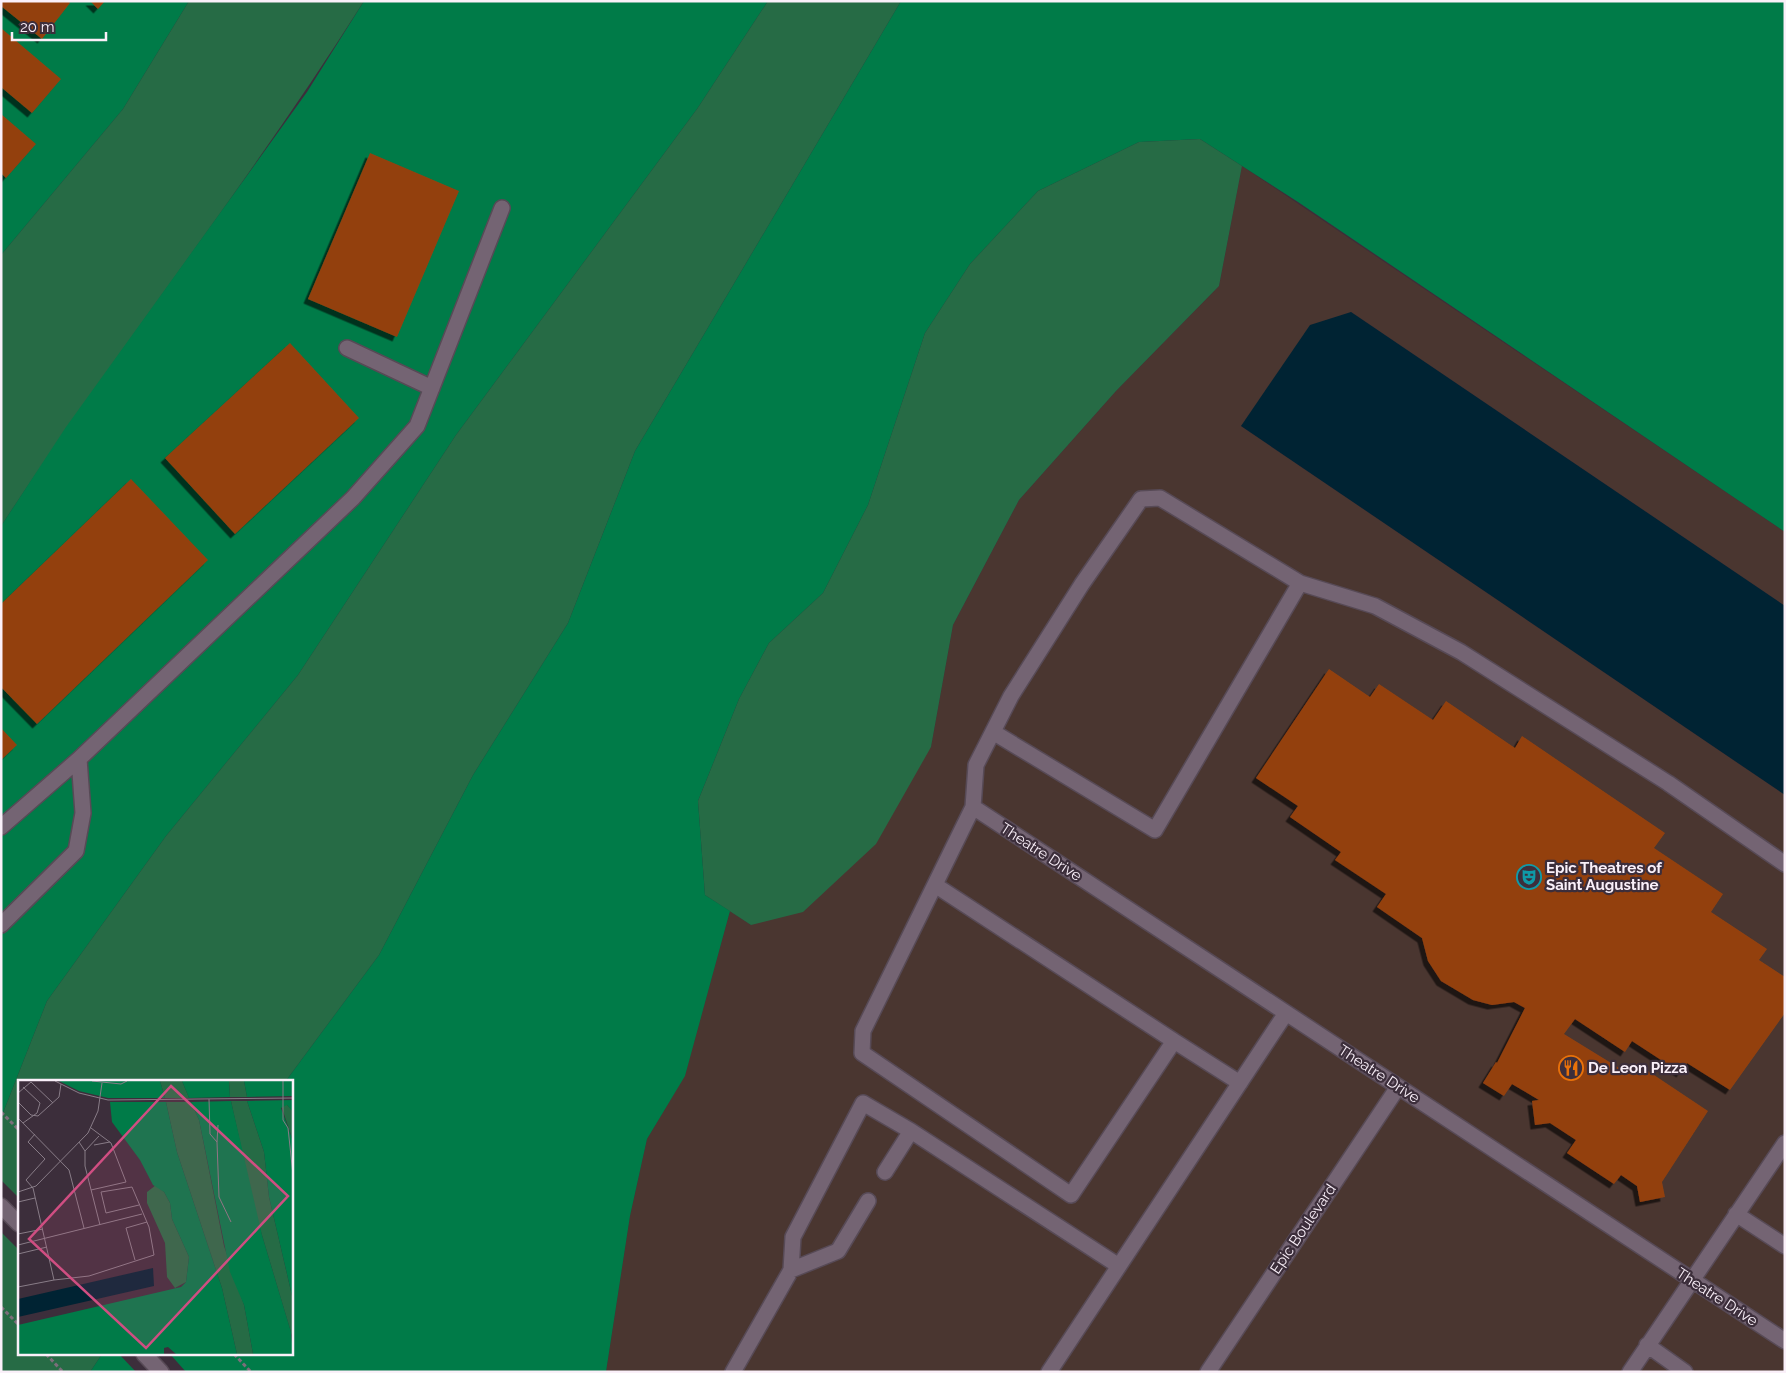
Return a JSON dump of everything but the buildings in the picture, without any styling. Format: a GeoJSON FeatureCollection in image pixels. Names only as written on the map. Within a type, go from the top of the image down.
{"type":"FeatureCollection","features":[{"type":"Feature","properties":{"kind":"street"},"geometry":{"type":"LineString","coordinates":[[1,827],[79,759],[354,498],[417,426],[502,208]]}},
{"type":"Feature","properties":{"kind":"street"},"geometry":{"type":"LineString","coordinates":[[347,348],[432,388]]}},
{"type":"Feature","properties":{"kind":"street"},"geometry":{"type":"LineString","coordinates":[[1174,1040],[1071,1196],[862,1053],[863,1031],[973,808],[976,765],[1016,688],[1082,584],[1140,499],[1160,498],[1300,584],[1375,606],[1460,652],[1668,783],[1785,864]]}},
{"type":"Feature","properties":{"kind":"street"},"geometry":{"type":"LineString","coordinates":[[993,732],[1155,830],[1300,584]]}},
{"type":"Feature","properties":{"kind":"street"},"geometry":{"type":"LineString","coordinates":[[1,925],[76,851],[83,813],[79,759]]}},
{"type":"Feature","properties":{"kind":"street","name":"Theatre Drive"},"geometry":{"type":"LineString","coordinates":[[973,808],[1785,1341]]}},
{"type":"Feature","properties":{"kind":"street"},"geometry":{"type":"LineString","coordinates":[[935,885],[1240,1083]]}},
{"type":"Feature","properties":{"kind":"street"},"geometry":{"type":"LineString","coordinates":[[1049,1372],[1286,1013]]}},
{"type":"Feature","properties":{"kind":"street","name":"Epic Boulevard"},"geometry":{"type":"LineString","coordinates":[[1208,1372],[1398,1087]]}},
{"type":"Feature","properties":{"kind":"street"},"geometry":{"type":"LineString","coordinates":[[733,1372],[791,1270],[792,1238],[863,1103],[911,1131],[1119,1266]]}},
{"type":"Feature","properties":{"kind":"street"},"geometry":{"type":"LineString","coordinates":[[885,1172],[911,1131]]}},
{"type":"Feature","properties":{"kind":"street"},"geometry":{"type":"LineString","coordinates":[[1630,1372],[1785,1143]]}},
{"type":"Feature","properties":{"kind":"street"},"geometry":{"type":"LineString","coordinates":[[791,1270],[838,1251],[868,1201]]}},
{"type":"Feature","properties":{"kind":"street"},"geometry":{"type":"LineString","coordinates":[[1,1206],[18,1223]]}},
{"type":"Feature","properties":{"kind":"street"},"geometry":{"type":"LineString","coordinates":[[1736,1214],[1785,1246]]}},
{"type":"Feature","properties":{"kind":"street"},"geometry":{"type":"LineString","coordinates":[[1648,1345],[1685,1372]]}},
{"type":"Feature","properties":{"kind":"street"},"geometry":{"type":"LineString","coordinates":[[146,1356],[161,1372]]}},
{"type":"Feature","properties":{"kind":"path"},"geometry":{"type":"LineString","coordinates":[[1,1112],[18,1129]]}},
{"type":"Feature","properties":{"kind":"path"},"geometry":{"type":"LineString","coordinates":[[1,1307],[18,1325]]}},
{"type":"Feature","properties":{"kind":"path"},"geometry":{"type":"LineString","coordinates":[[48,1356],[63,1372]]}},
{"type":"Feature","properties":{"kind":"path"},"geometry":{"type":"LineString","coordinates":[[236,1356],[251,1372]]}},
{"type":"Feature","properties":{"kind":"shaded area"},"geometry":{"type":"Polygon","coordinates":[[[1242,166],[1785,532],[1785,606],[1351,312],[1241,426],[1785,795],[1785,1372],[606,1372],[630,1216],[647,1139],[685,1075],[730,911],[751,925],[931,747],[953,625],[1019,500],[1116,391],[1219,286],[1242,166]]]}},
{"type":"Feature","properties":{"kind":"green space"},"geometry":{"type":"Polygon","coordinates":[[[1,1],[189,1],[123,109],[1,255],[1,1]]]}},
{"type":"Feature","properties":{"kind":"green space"},"geometry":{"type":"Polygon","coordinates":[[[189,1],[364,1],[276,134],[91,394],[1,526],[1,255],[123,109],[189,1]]]}},
{"type":"Feature","properties":{"kind":"green space"},"geometry":{"type":"Polygon","coordinates":[[[364,1],[768,1],[697,109],[456,435],[298,675],[166,836],[47,1001],[1,1118],[1,526],[66,427],[307,92],[364,1]]]}},
{"type":"Feature","properties":{"kind":"green space"},"geometry":{"type":"Polygon","coordinates":[[[768,1],[901,1],[635,451],[568,623],[473,775],[379,955],[286,1080],[18,1080],[18,1197],[1,1180],[1,1118],[47,1001],[166,836],[298,675],[456,435],[697,109],[768,1]]]}},
{"type":"Feature","properties":{"kind":"green space"},"geometry":{"type":"Polygon","coordinates":[[[901,1],[1785,1],[1785,532],[1298,202],[1200,139],[1139,142],[1038,191],[970,264],[925,333],[868,505],[823,593],[769,643],[739,699],[698,801],[705,895],[730,911],[685,1076],[647,1139],[630,1216],[606,1372],[186,1372],[172,1356],[292,1356],[292,1080],[286,1080],[379,955],[473,775],[568,623],[635,451],[901,1]]]}},
{"type":"Feature","properties":{"kind":"green space"},"geometry":{"type":"Polygon","coordinates":[[[1200,139],[1242,166],[1219,286],[1116,391],[1019,500],[953,625],[931,747],[876,844],[803,912],[751,925],[705,895],[698,801],[739,699],[769,643],[823,593],[868,505],[925,333],[970,264],[1038,191],[1139,142],[1200,139]]]}},
{"type":"Feature","properties":{"kind":"green space"},"geometry":{"type":"Polygon","coordinates":[[[1,1232],[18,1249],[18,1356],[101,1356],[90,1372],[1,1372],[1,1232]]]}},
{"type":"Feature","properties":{"kind":"green space"},"geometry":{"type":"Polygon","coordinates":[[[101,1356],[121,1356],[136,1372],[90,1372],[101,1356]]]}},
{"type":"Feature","properties":{"kind":"water"},"geometry":{"type":"Polygon","coordinates":[[[1351,312],[1785,606],[1785,795],[1241,426],[1310,325],[1351,312]]]}},
{"type":"Feature","properties":{"kind":"place","name":"Epic Theatres of Saint Augustine"},"geometry":{"type":"Point","coordinates":[1529,877]}},
{"type":"Feature","properties":{"kind":"place","name":"De Leon Pizza"},"geometry":{"type":"Point","coordinates":[1571,1068]}}]}
